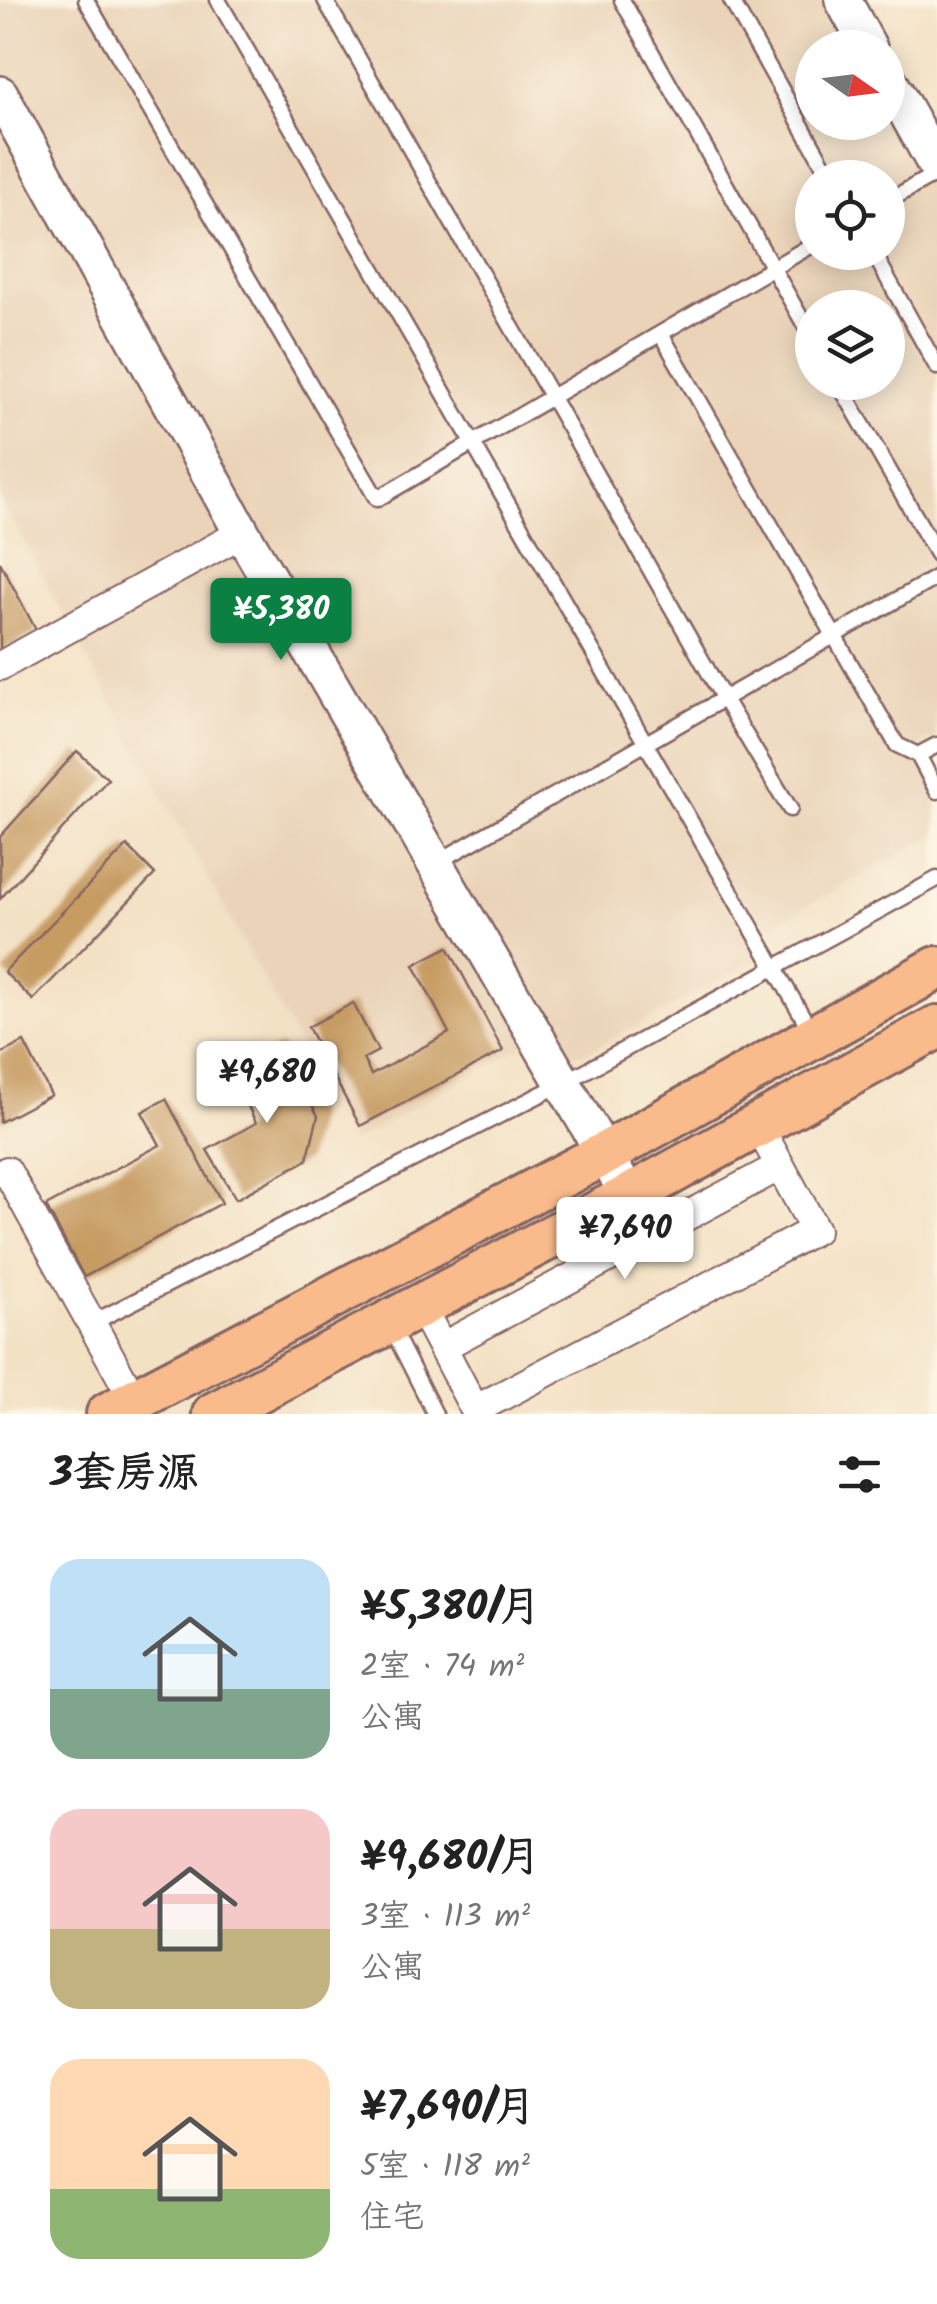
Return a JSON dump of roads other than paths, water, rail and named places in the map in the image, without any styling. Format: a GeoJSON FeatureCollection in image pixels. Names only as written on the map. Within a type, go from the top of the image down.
{"type":"FeatureCollection","features":[{"type":"Feature","properties":{"kind":"main road"},"geometry":{"type":"LineString","coordinates":[[121,1407],[606,1153],[937,968]]}},
{"type":"Feature","properties":{"kind":"main road"},"geometry":{"type":"LineString","coordinates":[[214,1414],[630,1196],[937,1027]]}},
{"type":"Feature","properties":{"kind":"street"},"geometry":{"type":"LineString","coordinates":[[843,0],[860,30]]}},
{"type":"Feature","properties":{"kind":"street"},"geometry":{"type":"LineString","coordinates":[[0,94],[242,532],[630,1196]]}},
{"type":"Feature","properties":{"kind":"street"},"geometry":{"type":"LineString","coordinates":[[905,111],[937,170]]}},
{"type":"Feature","properties":{"kind":"street"},"geometry":{"type":"LineString","coordinates":[[0,666],[242,532]]}},
{"type":"Feature","properties":{"kind":"street"},"geometry":{"type":"LineString","coordinates":[[404,1314],[442,1347],[475,1410],[815,1230],[758,1125]]}},
{"type":"Feature","properties":{"kind":"street"},"geometry":{"type":"LineString","coordinates":[[442,1347],[780,1166]]}},
{"type":"Feature","properties":{"kind":"street"},"geometry":{"type":"LineString","coordinates":[[7,1170],[92,1323],[121,1407]]}},
{"type":"Feature","properties":{"kind":"lane"},"geometry":{"type":"LineString","coordinates":[[86,0],[377,500],[795,255]]}},
{"type":"Feature","properties":{"kind":"lane"},"geometry":{"type":"LineString","coordinates":[[218,0],[814,1036]]}},
{"type":"Feature","properties":{"kind":"lane"},"geometry":{"type":"LineString","coordinates":[[325,0],[790,809]]}},
{"type":"Feature","properties":{"kind":"lane"},"geometry":{"type":"LineString","coordinates":[[622,0],[795,309]]}},
{"type":"Feature","properties":{"kind":"lane"},"geometry":{"type":"LineString","coordinates":[[730,0],[821,160]]}},
{"type":"Feature","properties":{"kind":"lane"},"geometry":{"type":"LineString","coordinates":[[905,191],[937,170]]}},
{"type":"Feature","properties":{"kind":"lane"},"geometry":{"type":"LineString","coordinates":[[884,270],[937,366]]}},
{"type":"Feature","properties":{"kind":"lane"},"geometry":{"type":"LineString","coordinates":[[661,334],[897,745],[918,755],[937,790]]}},
{"type":"Feature","properties":{"kind":"lane"},"geometry":{"type":"LineString","coordinates":[[848,400],[937,554]]}},
{"type":"Feature","properties":{"kind":"lane"},"geometry":{"type":"LineString","coordinates":[[436,863],[937,577]]}},
{"type":"Feature","properties":{"kind":"lane"},"geometry":{"type":"LineString","coordinates":[[918,755],[937,745]]}},
{"type":"Feature","properties":{"kind":"lane"},"geometry":{"type":"LineString","coordinates":[[92,1323],[565,1082],[937,879]]}},
{"type":"Feature","properties":{"kind":"lane"},"geometry":{"type":"LineString","coordinates":[[404,1314],[436,1414]]}}]}
